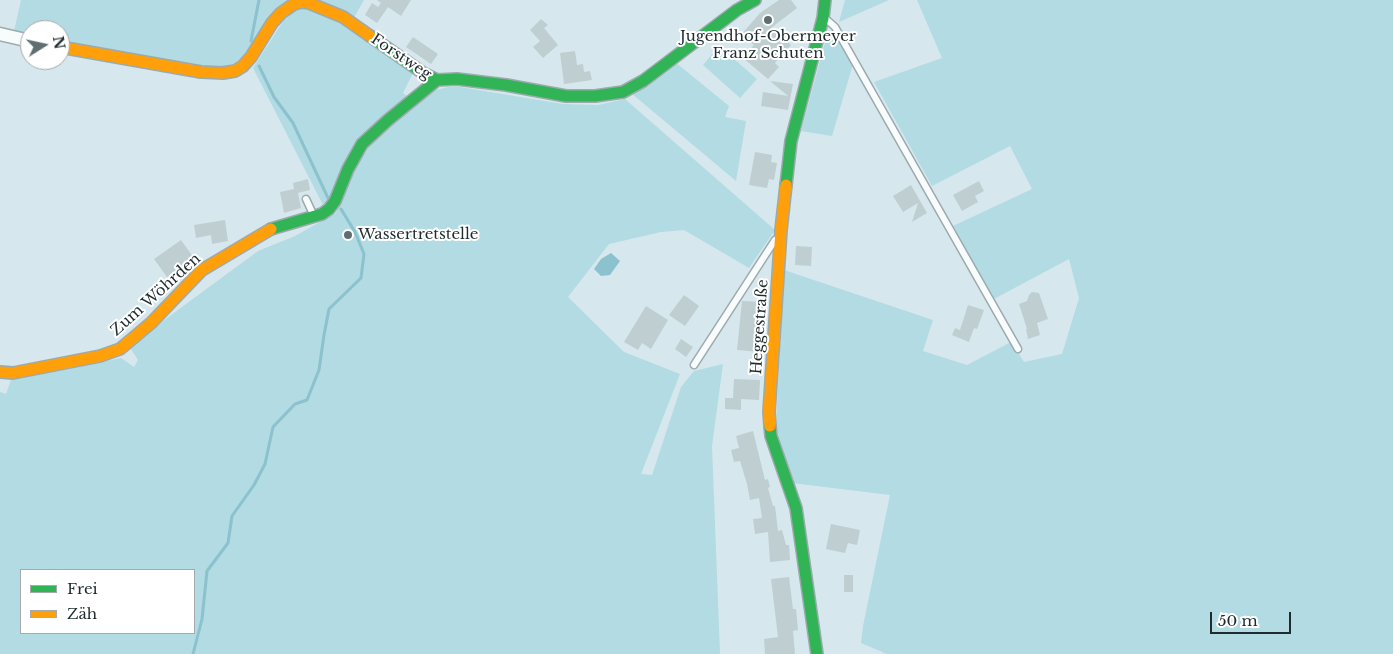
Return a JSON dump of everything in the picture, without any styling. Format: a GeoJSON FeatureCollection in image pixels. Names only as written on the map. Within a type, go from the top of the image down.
{"type":"FeatureCollection","features":[{"type":"Feature","properties":{"kind":"street","name":"Forstweg"},"geometry":{"type":"LineString","coordinates":[[70,49],[201,72],[223,73],[235,71],[243,66],[251,57],[272,23],[281,13],[294,4],[301,2],[309,3],[343,17],[424,74],[437,80],[457,79],[506,85],[566,96],[595,96],[623,92],[643,81],[737,10],[755,0]]}},
{"type":"Feature","properties":{"kind":"street","name":"Heggestraße"},"geometry":{"type":"LineString","coordinates":[[817,654],[797,515],[771,436],[769,412],[781,230],[791,141],[825,0]]}},
{"type":"Feature","properties":{"kind":"street"},"geometry":{"type":"LineString","coordinates":[[0,34],[20,39]]}},
{"type":"Feature","properties":{"kind":"street","name":"Zum Wöhrden"},"geometry":{"type":"LineString","coordinates":[[0,372],[12,373],[100,356],[120,349],[151,323],[202,270],[268,230],[314,218],[329,209],[335,201],[348,169],[362,144],[437,80]]}},
{"type":"Feature","properties":{"kind":"lane"},"geometry":{"type":"LineString","coordinates":[[822,18],[829,19],[835,27],[1018,349]]}},
{"type":"Feature","properties":{"kind":"lane"},"geometry":{"type":"LineString","coordinates":[[306,200],[314,218]]}},
{"type":"Feature","properties":{"kind":"lane"},"geometry":{"type":"LineString","coordinates":[[694,365],[781,230]]}},
{"type":"Feature","properties":{"kind":"shaded area"},"geometry":{"type":"Polygon","coordinates":[[[21,0],[293,0],[248,55],[223,69],[70,44],[70,20],[20,20],[20,33],[14,31],[21,0]]]}},
{"type":"Feature","properties":{"kind":"shaded area"},"geometry":{"type":"Polygon","coordinates":[[[311,0],[364,0],[352,21],[311,0]]]}},
{"type":"Feature","properties":{"kind":"shaded area"},"geometry":{"type":"Polygon","coordinates":[[[845,0],[889,0],[839,22],[845,0]]]}},
{"type":"Feature","properties":{"kind":"shaded area"},"geometry":{"type":"Polygon","coordinates":[[[917,0],[1393,0],[1393,654],[887,654],[861,643],[890,495],[792,483],[776,426],[784,270],[933,320],[923,351],[967,365],[1011,342],[1024,362],[1062,354],[1079,298],[1069,259],[994,299],[953,226],[1032,189],[1010,146],[932,186],[874,82],[942,58],[917,0]]]}},
{"type":"Feature","properties":{"kind":"shaded area"},"geometry":{"type":"Polygon","coordinates":[[[298,8],[326,14],[413,73],[403,93],[408,97],[324,207],[253,68],[284,20],[298,8]]]}},
{"type":"Feature","properties":{"kind":"shaded area"},"geometry":{"type":"Polygon","coordinates":[[[832,33],[836,36],[853,64],[832,136],[801,131],[827,35],[832,33]]]}},
{"type":"Feature","properties":{"kind":"shaded area"},"geometry":{"type":"Polygon","coordinates":[[[719,46],[757,79],[740,98],[703,65],[719,46]]]}},
{"type":"Feature","properties":{"kind":"shaded area"},"geometry":{"type":"Polygon","coordinates":[[[675,62],[729,106],[725,117],[746,121],[736,181],[631,93],[675,62]]]}},
{"type":"Feature","properties":{"kind":"shaded area"},"geometry":{"type":"Polygon","coordinates":[[[448,87],[460,87],[563,104],[598,105],[625,99],[775,230],[749,268],[684,230],[661,232],[609,244],[568,297],[624,352],[680,374],[641,474],[652,475],[681,387],[694,371],[723,364],[712,446],[720,654],[0,654],[0,392],[6,394],[11,380],[121,358],[134,367],[138,360],[129,346],[258,251],[295,236],[336,213],[358,162],[375,140],[432,91],[448,87]]]}},
{"type":"Feature","properties":{"kind":"shaded area"},"geometry":{"type":"Polygon","coordinates":[[[611,253],[620,261],[610,275],[601,276],[594,269],[601,259],[611,253]]]}},
{"type":"Feature","properties":{"kind":"building"},"geometry":{"type":"Polygon","coordinates":[[[377,0],[411,0],[401,16],[388,7],[377,23],[365,15],[372,3],[378,7],[381,3],[377,0]]]}},
{"type":"Feature","properties":{"kind":"building"},"geometry":{"type":"Polygon","coordinates":[[[779,0],[791,0],[797,8],[771,28],[791,45],[775,63],[779,67],[768,79],[743,58],[754,45],[741,35],[760,13],[779,0]]]}},
{"type":"Feature","properties":{"kind":"building"},"geometry":{"type":"Polygon","coordinates":[[[541,19],[548,25],[544,28],[558,45],[543,58],[533,47],[540,41],[530,30],[541,19]]]}},
{"type":"Feature","properties":{"kind":"building"},"geometry":{"type":"Polygon","coordinates":[[[413,37],[438,54],[431,64],[406,47],[413,37]]]}},
{"type":"Feature","properties":{"kind":"building"},"geometry":{"type":"Polygon","coordinates":[[[575,51],[577,65],[583,64],[584,72],[590,71],[592,80],[564,84],[560,53],[575,51]]]}},
{"type":"Feature","properties":{"kind":"building"},"geometry":{"type":"Polygon","coordinates":[[[770,81],[793,84],[788,110],[761,106],[763,92],[788,96],[770,81]]]}},
{"type":"Feature","properties":{"kind":"building"},"geometry":{"type":"Polygon","coordinates":[[[755,152],[772,155],[771,162],[777,163],[774,180],[769,179],[767,188],[749,185],[755,152]]]}},
{"type":"Feature","properties":{"kind":"building"},"geometry":{"type":"Polygon","coordinates":[[[308,179],[310,190],[298,193],[301,208],[284,213],[280,192],[294,189],[293,183],[308,179]]]}},
{"type":"Feature","properties":{"kind":"building"},"geometry":{"type":"Polygon","coordinates":[[[979,181],[984,191],[975,196],[978,202],[962,211],[953,195],[979,181]]]}},
{"type":"Feature","properties":{"kind":"building"},"geometry":{"type":"Polygon","coordinates":[[[911,185],[927,213],[912,222],[918,203],[903,212],[893,196],[911,185]]]}},
{"type":"Feature","properties":{"kind":"building"},"geometry":{"type":"Polygon","coordinates":[[[225,220],[228,241],[212,244],[211,235],[196,238],[194,225],[225,220]]]}},
{"type":"Feature","properties":{"kind":"building"},"geometry":{"type":"Polygon","coordinates":[[[181,240],[194,258],[167,277],[154,259],[181,240]]]}},
{"type":"Feature","properties":{"kind":"building"},"geometry":{"type":"Polygon","coordinates":[[[796,246],[812,247],[811,266],[795,265],[796,246]]]}},
{"type":"Feature","properties":{"kind":"building"},"geometry":{"type":"Polygon","coordinates":[[[1032,292],[1039,293],[1048,319],[1037,323],[1040,335],[1028,339],[1027,329],[1019,304],[1027,301],[1032,292]]]}},
{"type":"Feature","properties":{"kind":"building"},"geometry":{"type":"Polygon","coordinates":[[[684,295],[699,306],[685,326],[669,315],[684,295]]]}},
{"type":"Feature","properties":{"kind":"building"},"geometry":{"type":"Polygon","coordinates":[[[742,301],[764,302],[761,352],[737,350],[742,301]]]}},
{"type":"Feature","properties":{"kind":"building"},"geometry":{"type":"Polygon","coordinates":[[[968,305],[984,310],[977,329],[974,328],[969,342],[952,335],[955,328],[960,330],[968,305]]]}},
{"type":"Feature","properties":{"kind":"building"},"geometry":{"type":"Polygon","coordinates":[[[646,306],[668,320],[651,349],[642,343],[638,350],[624,342],[646,306]]]}},
{"type":"Feature","properties":{"kind":"building"},"geometry":{"type":"Polygon","coordinates":[[[681,339],[693,347],[686,357],[675,349],[681,339]]]}},
{"type":"Feature","properties":{"kind":"building"},"geometry":{"type":"Polygon","coordinates":[[[734,379],[760,380],[759,400],[741,399],[741,410],[725,409],[725,398],[733,398],[734,379]]]}},
{"type":"Feature","properties":{"kind":"building"},"geometry":{"type":"Polygon","coordinates":[[[753,431],[765,480],[768,479],[770,487],[768,488],[773,506],[775,506],[778,531],[782,530],[786,545],[789,545],[790,560],[770,562],[768,532],[755,534],[753,519],[762,518],[759,498],[750,500],[740,461],[734,462],[731,450],[739,448],[736,436],[753,431]]]}},
{"type":"Feature","properties":{"kind":"building"},"geometry":{"type":"Polygon","coordinates":[[[831,524],[860,530],[857,545],[848,543],[845,553],[826,549],[831,524]]]}},
{"type":"Feature","properties":{"kind":"building"},"geometry":{"type":"Polygon","coordinates":[[[844,575],[853,575],[853,592],[844,592],[844,575]]]}},
{"type":"Feature","properties":{"kind":"building"},"geometry":{"type":"Polygon","coordinates":[[[789,577],[793,609],[796,609],[798,630],[793,631],[795,654],[765,654],[764,639],[778,637],[771,579],[789,577]]]}},
{"type":"Feature","properties":{"kind":"waterway"},"geometry":{"type":"LineString","coordinates":[[251,41],[259,0]]}},
{"type":"Feature","properties":{"kind":"waterway"},"geometry":{"type":"LineString","coordinates":[[259,66],[274,97],[293,123],[328,198]]}},
{"type":"Feature","properties":{"kind":"waterway"},"geometry":{"type":"LineString","coordinates":[[193,654],[202,619],[207,571],[228,543],[232,516],[254,485],[265,464],[273,427],[295,404],[307,400],[319,370],[329,309],[361,278],[364,254],[355,232],[341,209]]}},
{"type":"Feature","properties":{"kind":"traffic: fast"},"geometry":{"type":"LineString","coordinates":[[370,36],[423,73],[437,80],[457,79],[506,85],[566,96],[595,96],[623,92],[643,81],[737,10],[755,0]]}},
{"type":"Feature","properties":{"kind":"traffic: fast"},"geometry":{"type":"LineString","coordinates":[[786,185],[791,141],[823,18],[825,0]]}},
{"type":"Feature","properties":{"kind":"traffic: fast"},"geometry":{"type":"LineString","coordinates":[[271,229],[322,214],[329,209],[335,201],[348,169],[362,144],[437,80]]}},
{"type":"Feature","properties":{"kind":"traffic: fast"},"geometry":{"type":"LineString","coordinates":[[770,426],[771,436],[796,508],[817,654]]}},
{"type":"Feature","properties":{"kind":"traffic: slow"},"geometry":{"type":"LineString","coordinates":[[70,49],[201,72],[223,73],[235,71],[243,66],[251,57],[272,23],[281,13],[294,4],[301,2],[309,3],[343,17],[370,36]]}},
{"type":"Feature","properties":{"kind":"traffic: slow"},"geometry":{"type":"LineString","coordinates":[[770,426],[769,412],[781,230],[786,185]]}},
{"type":"Feature","properties":{"kind":"traffic: slow"},"geometry":{"type":"LineString","coordinates":[[0,372],[13,373],[100,356],[120,349],[151,323],[202,270],[271,229]]}},
{"type":"Feature","properties":{"kind":"place","name":"Jugendhof-Obermeyer Franz Schuten"},"geometry":{"type":"Point","coordinates":[768,20]}},
{"type":"Feature","properties":{"kind":"place","name":"Wassertretstelle"},"geometry":{"type":"Point","coordinates":[348,235]}}]}
